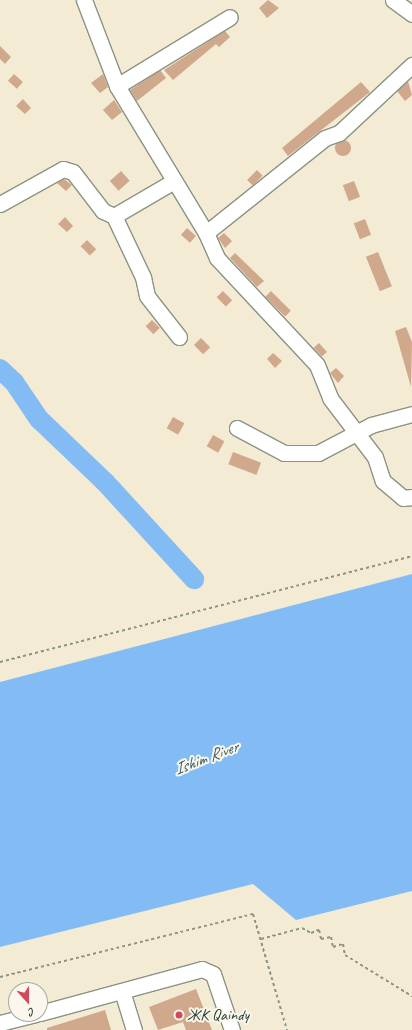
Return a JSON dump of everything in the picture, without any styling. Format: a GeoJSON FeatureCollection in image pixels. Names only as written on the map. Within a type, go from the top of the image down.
{"type":"FeatureCollection","features":[{"type":"Feature","properties":{"kind":"street"},"geometry":{"type":"LineString","coordinates":[[84,0],[118,86],[206,233],[217,258],[236,282],[269,310],[317,365],[330,398],[354,434],[375,458],[383,481],[403,498],[412,497]]}},
{"type":"Feature","properties":{"kind":"street"},"geometry":{"type":"LineString","coordinates":[[393,0],[412,14]]}},
{"type":"Feature","properties":{"kind":"street"},"geometry":{"type":"LineString","coordinates":[[118,86],[230,17]]}},
{"type":"Feature","properties":{"kind":"street"},"geometry":{"type":"LineString","coordinates":[[206,233],[325,138],[339,133],[412,65]]}},
{"type":"Feature","properties":{"kind":"street"},"geometry":{"type":"LineString","coordinates":[[0,204],[64,169],[73,172],[103,211],[114,216],[143,277],[147,296],[179,337]]}},
{"type":"Feature","properties":{"kind":"street"},"geometry":{"type":"LineString","coordinates":[[114,216],[174,181]]}},
{"type":"Feature","properties":{"kind":"street"},"geometry":{"type":"LineString","coordinates":[[237,428],[284,453],[318,453],[371,425],[412,414]]}},
{"type":"Feature","properties":{"kind":"street"},"geometry":{"type":"LineString","coordinates":[[48,1011],[202,969],[213,974],[232,1030]]}},
{"type":"Feature","properties":{"kind":"street"},"geometry":{"type":"LineString","coordinates":[[122,990],[134,1030]]}},
{"type":"Feature","properties":{"kind":"path"},"geometry":{"type":"LineString","coordinates":[[0,662],[412,556]]}},
{"type":"Feature","properties":{"kind":"path"},"geometry":{"type":"LineString","coordinates":[[0,977],[254,914],[287,1030]]}},
{"type":"Feature","properties":{"kind":"path"},"geometry":{"type":"LineString","coordinates":[[261,939],[302,928],[311,933],[319,930],[321,939],[331,938],[333,947],[343,944],[346,955],[412,996]]}},
{"type":"Feature","properties":{"kind":"water","name":"Ishim River"},"geometry":{"type":"Polygon","coordinates":[[[412,574],[412,891],[296,920],[253,884],[0,947],[0,682],[412,574]]]}},
{"type":"Feature","properties":{"kind":"building"},"geometry":{"type":"Polygon","coordinates":[[[268,0],[279,8],[267,18],[259,8],[268,0]]]}},
{"type":"Feature","properties":{"kind":"building"},"geometry":{"type":"Polygon","coordinates":[[[225,31],[230,37],[219,47],[216,44],[173,80],[164,70],[225,31]]]}},
{"type":"Feature","properties":{"kind":"building"},"geometry":{"type":"Polygon","coordinates":[[[0,46],[11,57],[5,64],[0,59],[0,46]]]}},
{"type":"Feature","properties":{"kind":"building"},"geometry":{"type":"Polygon","coordinates":[[[160,70],[166,78],[137,101],[130,90],[160,70]]]}},
{"type":"Feature","properties":{"kind":"building"},"geometry":{"type":"Polygon","coordinates":[[[14,74],[23,82],[17,89],[8,81],[14,74]]]}},
{"type":"Feature","properties":{"kind":"building"},"geometry":{"type":"Polygon","coordinates":[[[103,74],[108,87],[100,93],[91,83],[103,74]]]}},
{"type":"Feature","properties":{"kind":"building"},"geometry":{"type":"Polygon","coordinates":[[[408,81],[412,95],[405,101],[397,91],[408,81]]]}},
{"type":"Feature","properties":{"kind":"building"},"geometry":{"type":"Polygon","coordinates":[[[361,82],[370,92],[288,156],[282,148],[361,82]]]}},
{"type":"Feature","properties":{"kind":"building"},"geometry":{"type":"Polygon","coordinates":[[[23,99],[31,108],[25,114],[16,106],[23,99]]]}},
{"type":"Feature","properties":{"kind":"building"},"geometry":{"type":"Polygon","coordinates":[[[114,100],[122,112],[112,120],[103,110],[114,100]]]}},
{"type":"Feature","properties":{"kind":"building"},"geometry":{"type":"Polygon","coordinates":[[[343,140],[350,145],[351,148],[346,155],[343,156],[336,151],[335,148],[340,141],[343,140]]]}},
{"type":"Feature","properties":{"kind":"building"},"geometry":{"type":"Polygon","coordinates":[[[257,170],[263,176],[253,186],[247,180],[257,170]]]}},
{"type":"Feature","properties":{"kind":"building"},"geometry":{"type":"Polygon","coordinates":[[[121,171],[130,181],[119,191],[110,181],[121,171]]]}},
{"type":"Feature","properties":{"kind":"building"},"geometry":{"type":"Polygon","coordinates":[[[64,179],[72,185],[66,191],[57,183],[64,179]]]}},
{"type":"Feature","properties":{"kind":"building"},"geometry":{"type":"Polygon","coordinates":[[[354,181],[360,197],[349,201],[343,185],[354,181]]]}},
{"type":"Feature","properties":{"kind":"building"},"geometry":{"type":"Polygon","coordinates":[[[65,217],[73,226],[67,232],[58,224],[65,217]]]}},
{"type":"Feature","properties":{"kind":"building"},"geometry":{"type":"Polygon","coordinates":[[[365,219],[371,235],[360,239],[354,223],[365,219]]]}},
{"type":"Feature","properties":{"kind":"building"},"geometry":{"type":"Polygon","coordinates":[[[187,228],[196,236],[190,243],[181,235],[187,228]]]}},
{"type":"Feature","properties":{"kind":"building"},"geometry":{"type":"Polygon","coordinates":[[[224,233],[232,241],[225,248],[218,238],[224,233]]]}},
{"type":"Feature","properties":{"kind":"building"},"geometry":{"type":"Polygon","coordinates":[[[87,240],[96,249],[90,256],[81,246],[87,240]]]}},
{"type":"Feature","properties":{"kind":"building"},"geometry":{"type":"Polygon","coordinates":[[[378,252],[392,286],[380,291],[366,257],[378,252]]]}},
{"type":"Feature","properties":{"kind":"building"},"geometry":{"type":"Polygon","coordinates":[[[235,253],[264,281],[257,287],[230,258],[235,253]]]}},
{"type":"Feature","properties":{"kind":"building"},"geometry":{"type":"Polygon","coordinates":[[[223,291],[232,300],[226,307],[217,297],[223,291]]]}},
{"type":"Feature","properties":{"kind":"building"},"geometry":{"type":"Polygon","coordinates":[[[271,291],[291,311],[285,316],[265,297],[271,291]]]}},
{"type":"Feature","properties":{"kind":"building"},"geometry":{"type":"Polygon","coordinates":[[[152,320],[160,328],[153,334],[146,326],[152,320]]]}},
{"type":"Feature","properties":{"kind":"building"},"geometry":{"type":"Polygon","coordinates":[[[406,327],[412,342],[411,387],[395,331],[406,327]]]}},
{"type":"Feature","properties":{"kind":"building"},"geometry":{"type":"Polygon","coordinates":[[[201,338],[210,347],[203,354],[194,345],[201,338]]]}},
{"type":"Feature","properties":{"kind":"building"},"geometry":{"type":"Polygon","coordinates":[[[319,343],[327,352],[322,357],[314,348],[319,343]]]}},
{"type":"Feature","properties":{"kind":"building"},"geometry":{"type":"Polygon","coordinates":[[[273,353],[282,361],[275,368],[267,359],[273,353]]]}},
{"type":"Feature","properties":{"kind":"building"},"geometry":{"type":"Polygon","coordinates":[[[336,368],[344,376],[338,383],[330,373],[336,368]]]}},
{"type":"Feature","properties":{"kind":"building"},"geometry":{"type":"Polygon","coordinates":[[[173,417],[184,423],[178,435],[167,428],[173,417]]]}},
{"type":"Feature","properties":{"kind":"building"},"geometry":{"type":"Polygon","coordinates":[[[213,435],[224,441],[218,453],[207,446],[213,435]]]}},
{"type":"Feature","properties":{"kind":"building"},"geometry":{"type":"Polygon","coordinates":[[[233,452],[261,463],[256,475],[228,464],[233,452]]]}},
{"type":"Feature","properties":{"kind":"building","name":"ЖК Qaindy"},"geometry":{"type":"Polygon","coordinates":[[[196,989],[212,1030],[186,1030],[183,1022],[158,1030],[149,1007],[196,989]]]}},
{"type":"Feature","properties":{"kind":"building"},"geometry":{"type":"Polygon","coordinates":[[[105,1010],[111,1030],[47,1030],[47,1028],[105,1010]]]}},
{"type":"Feature","properties":{"kind":"waterway"},"geometry":{"type":"LineString","coordinates":[[0,369],[14,382],[39,419],[105,482],[194,579]]}},
{"type":"Feature","properties":{"kind":"place","name":"ЖК Qaindy"},"geometry":{"type":"Point","coordinates":[179,1015]}}]}
